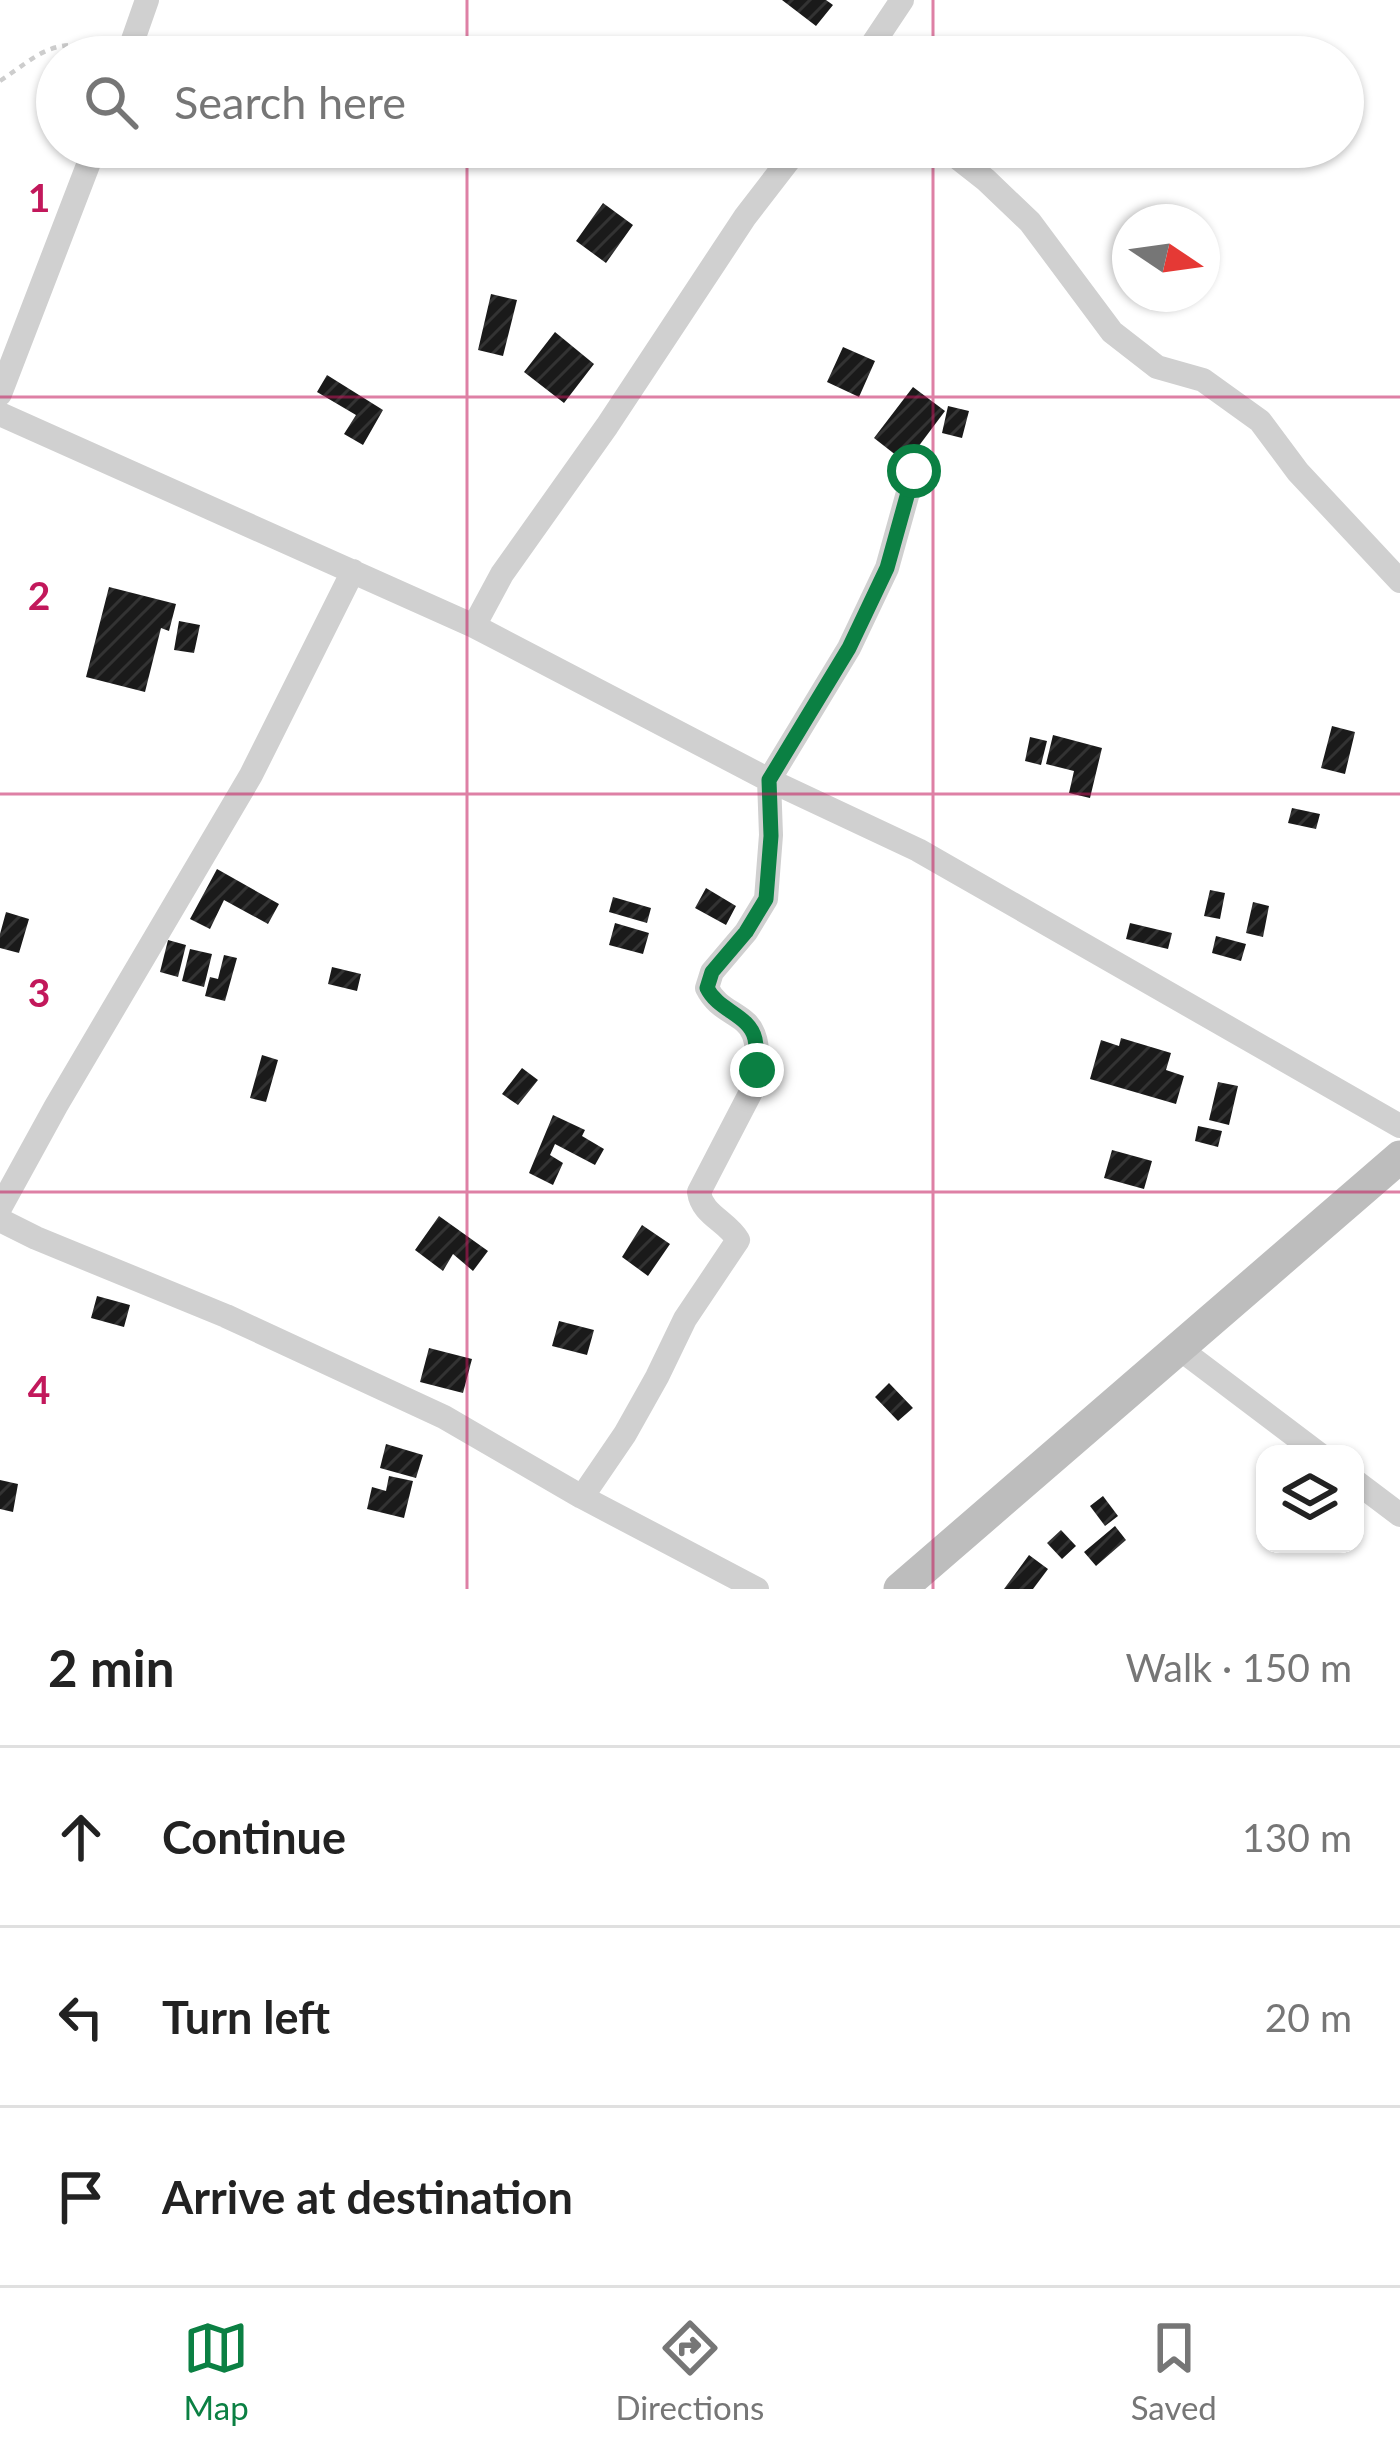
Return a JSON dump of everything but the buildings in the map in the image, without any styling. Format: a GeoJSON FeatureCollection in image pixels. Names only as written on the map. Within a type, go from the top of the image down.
{"type":"FeatureCollection","features":[{"type":"Feature","properties":{"kind":"main road"},"geometry":{"type":"LineString","coordinates":[[900,1589],[1400,1156]]}},
{"type":"Feature","properties":{"kind":"street"},"geometry":{"type":"LineString","coordinates":[[135,36],[147,0]]}},
{"type":"Feature","properties":{"kind":"street"},"geometry":{"type":"LineString","coordinates":[[878,36],[902,0]]}},
{"type":"Feature","properties":{"kind":"street"},"geometry":{"type":"LineString","coordinates":[[0,394],[87,168]]}},
{"type":"Feature","properties":{"kind":"street"},"geometry":{"type":"LineString","coordinates":[[474,626],[502,574],[745,217],[784,168]]}},
{"type":"Feature","properties":{"kind":"street"},"geometry":{"type":"LineString","coordinates":[[971,168],[1030,222],[1112,332],[1157,367],[1203,380],[1260,421],[1298,472],[1400,581]]}},
{"type":"Feature","properties":{"kind":"street"},"geometry":{"type":"LineString","coordinates":[[0,414],[474,626],[769,780],[918,850],[1400,1126]]}},
{"type":"Feature","properties":{"kind":"street"},"geometry":{"type":"LineString","coordinates":[[582,1496],[625,1434],[685,1319],[738,1240],[704,1209],[699,1192],[753,1088],[755,1035],[747,1022],[713,1000],[707,988],[712,972],[766,899],[769,780],[849,648],[887,568],[914,471]]}},
{"type":"Feature","properties":{"kind":"street"},"geometry":{"type":"LineString","coordinates":[[0,1208],[251,775],[353,571]]}},
{"type":"Feature","properties":{"kind":"street"},"geometry":{"type":"LineString","coordinates":[[0,1220],[226,1316],[444,1417],[757,1589]]}},
{"type":"Feature","properties":{"kind":"street"},"geometry":{"type":"LineString","coordinates":[[1180,1349],[1307,1445]]}},
{"type":"Feature","properties":{"kind":"street"},"geometry":{"type":"LineString","coordinates":[[1364,1488],[1400,1515]]}},
{"type":"Feature","properties":{"kind":"path"},"geometry":{"type":"LineString","coordinates":[[0,81],[36,57]]}},
{"type":"Feature","properties":{"kind":"route"},"geometry":{"type":"LineString","coordinates":[[757,1070],[755,1035],[747,1022],[713,1000],[707,988],[712,972],[766,899],[769,780],[849,648],[887,568],[914,471]]}}]}
